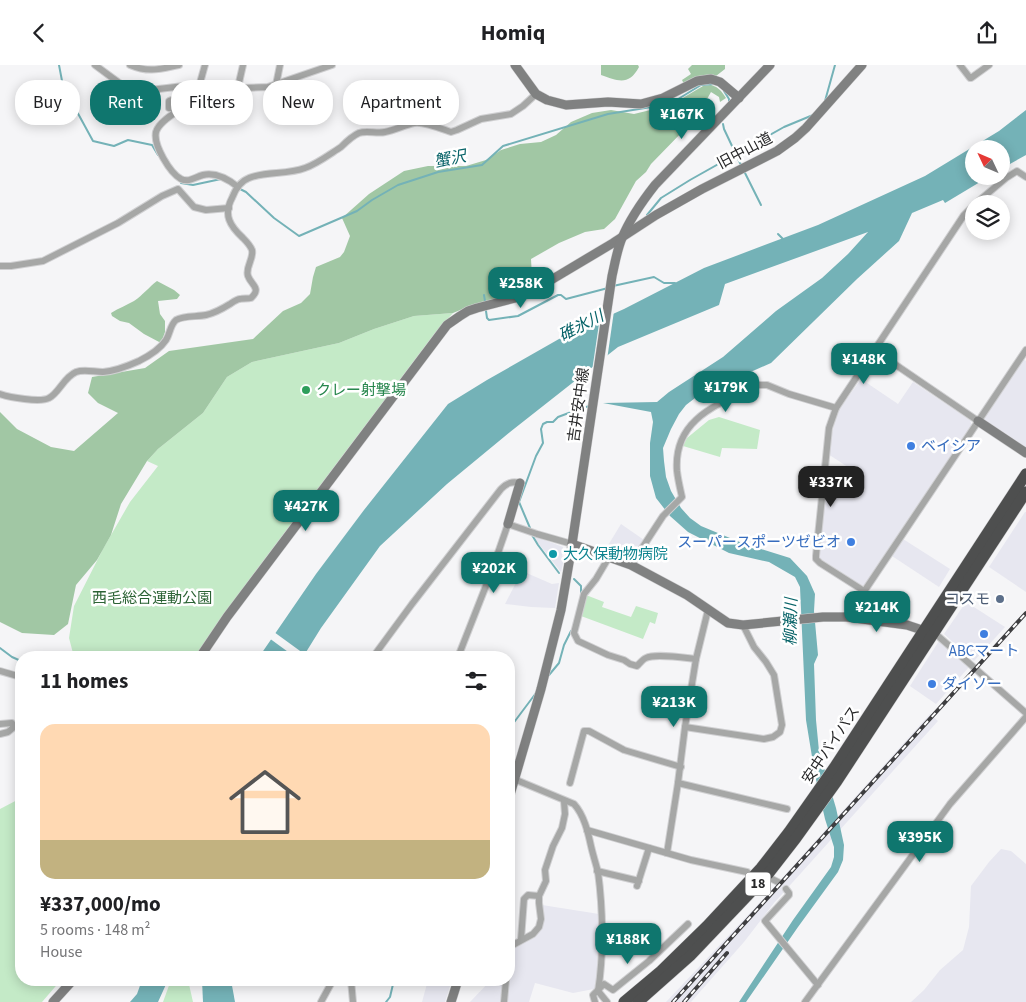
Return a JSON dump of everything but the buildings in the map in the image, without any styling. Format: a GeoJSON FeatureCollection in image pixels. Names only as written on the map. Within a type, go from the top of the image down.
{"type":"FeatureCollection","features":[{"type":"Feature","properties":{"kind":"highway","name":"安中バイパス"},"geometry":{"type":"LineString","coordinates":[[638,1002],[690,956],[768,873],[796,838],[837,781],[1026,474]]}},
{"type":"Feature","properties":{"kind":"highway","name":"安中バイパス"},"geometry":{"type":"LineString","coordinates":[[624,1002],[661,971],[707,926],[761,868],[816,795],[1026,492]]}},
{"type":"Feature","properties":{"kind":"highway"},"geometry":{"type":"LineString","coordinates":[[613,1002],[707,926]]}},
{"type":"Feature","properties":{"kind":"highway"},"geometry":{"type":"LineString","coordinates":[[647,1002],[690,956]]}},
{"type":"Feature","properties":{"kind":"street"},"geometry":{"type":"LineString","coordinates":[[95,65],[122,85],[131,88],[150,90],[171,87]]}},
{"type":"Feature","properties":{"kind":"street"},"geometry":{"type":"LineString","coordinates":[[131,65],[145,70],[156,70],[179,65]]}},
{"type":"Feature","properties":{"kind":"street"},"geometry":{"type":"LineString","coordinates":[[201,80],[204,65]]}},
{"type":"Feature","properties":{"kind":"street"},"geometry":{"type":"LineString","coordinates":[[240,80],[243,65]]}},
{"type":"Feature","properties":{"kind":"street"},"geometry":{"type":"LineString","coordinates":[[277,80],[280,65]]}},
{"type":"Feature","properties":{"kind":"street"},"geometry":{"type":"LineString","coordinates":[[288,80],[317,68],[332,65]]}},
{"type":"Feature","properties":{"kind":"street"},"geometry":{"type":"LineString","coordinates":[[516,65],[536,94],[547,100],[566,105],[641,104],[663,98],[697,81],[711,79],[720,82],[739,98]]}},
{"type":"Feature","properties":{"kind":"street","name":"吉井安中線"},"geometry":{"type":"LineString","coordinates":[[515,768],[552,648],[561,610],[613,271],[622,237],[655,185],[770,65]]}},
{"type":"Feature","properties":{"kind":"street","name":"旧中山道"},"geometry":{"type":"LineString","coordinates":[[204,651],[227,617],[447,325],[468,311],[510,300],[527,293],[563,273],[656,215],[776,151],[806,128],[862,65]]}},
{"type":"Feature","properties":{"kind":"street"},"geometry":{"type":"LineString","coordinates":[[960,65],[971,78],[989,65]]}},
{"type":"Feature","properties":{"kind":"street"},"geometry":{"type":"LineString","coordinates":[[0,393],[28,399],[43,400],[49,398],[74,373],[81,371],[110,371],[123,368],[149,356],[167,339],[172,326],[180,318],[200,317],[240,299],[251,298],[255,295],[256,287],[250,279],[248,272],[252,253],[251,249],[247,242],[232,227],[228,214],[230,201],[238,187],[248,178],[288,173],[309,167],[358,133],[384,133],[415,123],[451,132],[480,119],[511,114],[536,94]]}},
{"type":"Feature","properties":{"kind":"street"},"geometry":{"type":"LineString","coordinates":[[171,116],[160,126],[156,132],[156,137],[163,159],[173,172],[180,179],[190,180],[203,175],[215,175],[223,177],[238,187]]}},
{"type":"Feature","properties":{"kind":"street"},"geometry":{"type":"LineString","coordinates":[[986,195],[1017,171],[1026,177]]}},
{"type":"Feature","properties":{"kind":"street"},"geometry":{"type":"LineString","coordinates":[[0,266],[11,267],[43,261],[118,223],[162,196],[178,189],[194,207],[206,210],[229,208]]}},
{"type":"Feature","properties":{"kind":"street"},"geometry":{"type":"LineString","coordinates":[[864,591],[816,559],[829,428],[836,408],[965,214]]}},
{"type":"Feature","properties":{"kind":"street"},"geometry":{"type":"LineString","coordinates":[[874,350],[1026,453]]}},
{"type":"Feature","properties":{"kind":"street"},"geometry":{"type":"LineString","coordinates":[[847,617],[1026,350]]}},
{"type":"Feature","properties":{"kind":"street"},"geometry":{"type":"LineString","coordinates":[[631,565],[664,515],[682,497],[677,470],[679,447],[682,437],[688,428],[708,409],[758,385],[767,385],[789,395],[836,408]]}},
{"type":"Feature","properties":{"kind":"street"},"geometry":{"type":"LineString","coordinates":[[377,651],[501,489],[509,483],[520,483],[494,565],[460,651]]}},
{"type":"Feature","properties":{"kind":"street"},"geometry":{"type":"LineString","coordinates":[[508,524],[631,565],[687,595],[728,623],[743,625],[822,617],[847,617],[907,625],[929,632],[938,636],[1026,713]]}},
{"type":"Feature","properties":{"kind":"street"},"geometry":{"type":"LineString","coordinates":[[609,557],[596,579],[584,594],[574,633],[578,641],[624,660],[630,665],[637,666],[646,658],[652,656],[696,659]]}},
{"type":"Feature","properties":{"kind":"street"},"geometry":{"type":"LineString","coordinates":[[666,853],[681,767],[685,727],[696,659],[708,610]]}},
{"type":"Feature","properties":{"kind":"street"},"geometry":{"type":"LineString","coordinates":[[685,727],[764,739],[780,732],[782,725],[774,675],[754,647],[743,625]]}},
{"type":"Feature","properties":{"kind":"street"},"geometry":{"type":"LineString","coordinates":[[0,671],[15,675]]}},
{"type":"Feature","properties":{"kind":"street"},"geometry":{"type":"LineString","coordinates":[[805,1002],[950,803],[1026,717]]}},
{"type":"Feature","properties":{"kind":"street"},"geometry":{"type":"LineString","coordinates":[[0,724],[12,723],[14,727],[8,732],[0,734]]}},
{"type":"Feature","properties":{"kind":"street"},"geometry":{"type":"LineString","coordinates":[[570,783],[584,731],[589,731],[624,750],[681,767]]}},
{"type":"Feature","properties":{"kind":"street"},"geometry":{"type":"LineString","coordinates":[[515,779],[574,804],[587,829],[598,871],[602,916],[598,991],[607,1002]]}},
{"type":"Feature","properties":{"kind":"street"},"geometry":{"type":"LineString","coordinates":[[678,783],[787,809]]}},
{"type":"Feature","properties":{"kind":"street"},"geometry":{"type":"LineString","coordinates":[[515,943],[534,934],[539,927],[541,919],[539,896],[546,881],[545,869],[562,828],[565,814],[564,801]]}},
{"type":"Feature","properties":{"kind":"street"},"geometry":{"type":"LineString","coordinates":[[587,829],[691,860],[747,872]]}},
{"type":"Feature","properties":{"kind":"street"},"geometry":{"type":"LineString","coordinates":[[598,871],[638,884],[648,847]]}},
{"type":"Feature","properties":{"kind":"street"},"geometry":{"type":"LineString","coordinates":[[786,889],[789,895],[765,921],[818,985]]}},
{"type":"Feature","properties":{"kind":"street"},"geometry":{"type":"LineString","coordinates":[[522,939],[524,899],[528,895],[539,896]]}},
{"type":"Feature","properties":{"kind":"street"},"geometry":{"type":"LineString","coordinates":[[595,1002],[593,995],[604,985],[613,990],[649,961],[688,924]]}},
{"type":"Feature","properties":{"kind":"street"},"geometry":{"type":"LineString","coordinates":[[53,1002],[68,986]]}},
{"type":"Feature","properties":{"kind":"street"},"geometry":{"type":"LineString","coordinates":[[321,1002],[330,986]]}},
{"type":"Feature","properties":{"kind":"street"},"geometry":{"type":"LineString","coordinates":[[352,986],[353,1002]]}},
{"type":"Feature","properties":{"kind":"street"},"geometry":{"type":"LineString","coordinates":[[451,1002],[456,986]]}},
{"type":"Feature","properties":{"kind":"street"},"geometry":{"type":"LineString","coordinates":[[504,1002],[505,986]]}},
{"type":"Feature","properties":{"kind":"shaded area"},"geometry":{"type":"Polygon","coordinates":[[[1023,359],[1026,361],[1026,449],[983,421],[983,418],[1023,359]]]}},
{"type":"Feature","properties":{"kind":"shaded area"},"geometry":{"type":"Polygon","coordinates":[[[861,379],[898,404],[913,382],[970,420],[972,426],[865,585],[861,586],[818,558],[823,498],[832,504],[854,471],[828,454],[836,414],[861,379]]]}},
{"type":"Feature","properties":{"kind":"shaded area"},"geometry":{"type":"Polygon","coordinates":[[[1026,512],[1026,592],[989,567],[1026,512]]]}},
{"type":"Feature","properties":{"kind":"shaded area"},"geometry":{"type":"Polygon","coordinates":[[[621,524],[644,540],[632,559],[627,561],[604,552],[621,524]]]}},
{"type":"Feature","properties":{"kind":"shaded area"},"geometry":{"type":"Polygon","coordinates":[[[534,536],[563,547],[562,556],[564,559],[561,572],[538,543],[534,536]]]}},
{"type":"Feature","properties":{"kind":"shaded area"},"geometry":{"type":"Polygon","coordinates":[[[903,539],[950,569],[939,587],[892,556],[903,539]]]}},
{"type":"Feature","properties":{"kind":"shaded area"},"geometry":{"type":"Polygon","coordinates":[[[522,571],[552,584],[559,583],[555,608],[505,604],[522,571]]]}},
{"type":"Feature","properties":{"kind":"shaded area"},"geometry":{"type":"Polygon","coordinates":[[[966,602],[1005,627],[974,661],[944,634],[966,602]]]}},
{"type":"Feature","properties":{"kind":"shaded area"},"geometry":{"type":"Polygon","coordinates":[[[939,641],[969,667],[936,704],[910,686],[939,641]]]}},
{"type":"Feature","properties":{"kind":"shaded area"},"geometry":{"type":"Polygon","coordinates":[[[930,714],[938,721],[774,903],[744,942],[691,1002],[666,1002],[766,896],[930,714]]]}},
{"type":"Feature","properties":{"kind":"shaded area"},"geometry":{"type":"Polygon","coordinates":[[[1001,849],[1011,851],[1026,864],[1026,1002],[911,1002],[924,990],[940,970],[963,950],[969,927],[971,886],[1001,849]]]}},
{"type":"Feature","properties":{"kind":"shaded area"},"geometry":{"type":"Polygon","coordinates":[[[542,905],[599,914],[597,981],[594,989],[573,993],[535,983],[529,1002],[470,1002],[485,986],[515,986],[515,947],[535,936],[542,905]]]}},
{"type":"Feature","properties":{"kind":"shaded area"},"geometry":{"type":"Polygon","coordinates":[[[426,986],[450,986],[445,1002],[422,1002],[426,986]]]}},
{"type":"Feature","properties":{"kind":"green space"},"geometry":{"type":"Polygon","coordinates":[[[601,65],[638,65],[639,67],[631,77],[618,80],[601,75],[601,65]]]}},
{"type":"Feature","properties":{"kind":"green space"},"geometry":{"type":"Polygon","coordinates":[[[692,65],[725,65],[725,69],[716,76],[696,78],[684,84],[682,80],[691,74],[688,69],[692,65]]]}},
{"type":"Feature","properties":{"kind":"green space"},"geometry":{"type":"Polygon","coordinates":[[[711,85],[718,88],[726,98],[720,102],[719,97],[711,92],[706,101],[694,104],[690,111],[678,118],[686,128],[636,181],[615,219],[604,229],[585,232],[559,243],[531,259],[532,277],[524,287],[504,298],[470,306],[453,313],[414,316],[339,343],[252,362],[227,377],[203,413],[158,449],[147,461],[121,504],[111,535],[97,560],[76,585],[68,624],[54,635],[22,633],[0,622],[0,412],[17,429],[51,447],[74,451],[118,413],[98,403],[88,393],[92,377],[145,368],[169,351],[253,339],[283,311],[301,303],[310,294],[316,267],[340,257],[344,252],[350,236],[342,218],[369,194],[404,171],[428,166],[466,166],[486,160],[501,150],[520,144],[541,142],[556,135],[571,122],[592,113],[611,110],[634,114],[671,105],[703,86],[711,85]]]}},
{"type":"Feature","properties":{"kind":"green space"},"geometry":{"type":"Polygon","coordinates":[[[157,281],[180,295],[177,299],[158,301],[160,314],[165,321],[165,332],[161,343],[129,323],[120,321],[112,316],[111,313],[134,301],[157,281]]]}},
{"type":"Feature","properties":{"kind":"green space","name":"西毛総合運動公園"},"geometry":{"type":"Polygon","coordinates":[[[453,313],[435,333],[249,580],[201,651],[72,651],[69,638],[74,606],[130,502],[158,466],[147,461],[158,449],[203,413],[227,377],[252,362],[339,343],[414,316],[453,313]]]}},
{"type":"Feature","properties":{"kind":"green space"},"geometry":{"type":"Polygon","coordinates":[[[719,417],[760,430],[757,449],[722,448],[720,457],[683,446],[687,438],[709,420],[719,417]]]}},
{"type":"Feature","properties":{"kind":"green space"},"geometry":{"type":"Polygon","coordinates":[[[586,595],[604,602],[602,607],[631,617],[636,606],[658,613],[655,624],[650,622],[643,639],[581,616],[586,595]]]}},
{"type":"Feature","properties":{"kind":"green space"},"geometry":{"type":"Polygon","coordinates":[[[15,801],[15,986],[56,986],[42,1002],[0,1002],[0,809],[15,801]]]}},
{"type":"Feature","properties":{"kind":"green space"},"geometry":{"type":"Polygon","coordinates":[[[169,986],[189,986],[193,1002],[163,1002],[169,986]]]}},
{"type":"Feature","properties":{"kind":"water"},"geometry":{"type":"Polygon","coordinates":[[[1026,110],[1026,155],[1010,164],[1010,140],[984,140],[1026,110]]]}},
{"type":"Feature","properties":{"kind":"water"},"geometry":{"type":"Polygon","coordinates":[[[965,152],[965,185],[975,185],[945,203],[943,200],[912,213],[899,241],[771,363],[699,395],[686,405],[679,414],[663,448],[666,477],[671,491],[681,508],[690,518],[701,526],[742,543],[790,558],[807,576],[815,594],[814,611],[818,655],[814,664],[819,751],[836,808],[844,845],[843,860],[838,872],[746,1002],[739,1002],[793,920],[831,867],[834,857],[834,847],[825,819],[815,775],[806,720],[800,587],[795,577],[769,562],[729,553],[688,532],[670,516],[656,498],[650,476],[650,443],[653,422],[651,412],[603,403],[657,402],[669,392],[723,357],[776,311],[822,278],[868,232],[725,284],[719,305],[618,347],[447,484],[380,546],[307,651],[263,651],[316,574],[448,404],[566,335],[624,309],[704,268],[818,225],[925,176],[965,152]]]}},
{"type":"Feature","properties":{"kind":"water"},"geometry":{"type":"Polygon","coordinates":[[[140,986],[165,986],[158,1002],[130,1002],[137,994],[140,986]]]}},
{"type":"Feature","properties":{"kind":"water"},"geometry":{"type":"Polygon","coordinates":[[[202,986],[232,986],[235,1002],[203,1002],[202,986]]]}},
{"type":"Feature","properties":{"kind":"pier"},"geometry":{"type":"Polygon","coordinates":[[[614,311],[607,360],[592,371],[600,317],[614,311]]]}},
{"type":"Feature","properties":{"kind":"pier"},"geometry":{"type":"Polygon","coordinates":[[[274,632],[300,651],[287,651],[269,638],[274,632]]]}},
{"type":"Feature","properties":{"kind":"waterway","name":"蟹沢"},"geometry":{"type":"LineString","coordinates":[[59,65],[63,86],[93,141],[114,146],[128,140],[152,145],[158,155]]}},
{"type":"Feature","properties":{"kind":"waterway"},"geometry":{"type":"LineString","coordinates":[[825,101],[835,65]]}},
{"type":"Feature","properties":{"kind":"waterway","name":"蟹沢"},"geometry":{"type":"LineString","coordinates":[[238,188],[246,192],[274,218],[299,236],[357,211],[398,185],[438,172],[482,165],[503,146],[608,114],[670,104],[701,85],[715,84]]}},
{"type":"Feature","properties":{"kind":"waterway","name":"蟹沢"},"geometry":{"type":"LineString","coordinates":[[724,91],[729,102]]}},
{"type":"Feature","properties":{"kind":"waterway"},"geometry":{"type":"LineString","coordinates":[[647,215],[661,198],[690,180],[784,127],[813,115]]}},
{"type":"Feature","properties":{"kind":"waterway","name":"蟹沢"},"geometry":{"type":"LineString","coordinates":[[723,124],[741,165]]}},
{"type":"Feature","properties":{"kind":"waterway","name":"蟹沢"},"geometry":{"type":"LineString","coordinates":[[745,173],[761,205]]}},
{"type":"Feature","properties":{"kind":"waterway","name":"蟹沢"},"geometry":{"type":"LineString","coordinates":[[181,183],[193,185],[221,179]]}},
{"type":"Feature","properties":{"kind":"waterway","name":"蟹沢"},"geometry":{"type":"LineString","coordinates":[[778,234],[783,239]]}},
{"type":"Feature","properties":{"kind":"waterway"},"geometry":{"type":"LineString","coordinates":[[613,286],[654,277],[664,283],[675,283]]}},
{"type":"Feature","properties":{"kind":"waterway"},"geometry":{"type":"LineString","coordinates":[[486,311],[489,320],[518,316],[558,295],[566,299],[608,288]]}},
{"type":"Feature","properties":{"kind":"waterway"},"geometry":{"type":"LineString","coordinates":[[484,295],[485,301]]}},
{"type":"Feature","properties":{"kind":"waterway"},"geometry":{"type":"LineString","coordinates":[[530,528],[519,502],[536,456],[543,443],[541,429],[543,424],[553,422],[558,417],[590,406]]}},
{"type":"Feature","properties":{"kind":"waterway"},"geometry":{"type":"LineString","coordinates":[[532,535],[559,573]]}},
{"type":"Feature","properties":{"kind":"waterway"},"geometry":{"type":"LineString","coordinates":[[574,579],[581,586],[581,595]]}},
{"type":"Feature","properties":{"kind":"waterway"},"geometry":{"type":"LineString","coordinates":[[549,675],[559,663],[564,645],[571,631]]}},
{"type":"Feature","properties":{"kind":"waterway"},"geometry":{"type":"LineString","coordinates":[[0,648],[15,658]]}},
{"type":"Feature","properties":{"kind":"waterway"},"geometry":{"type":"LineString","coordinates":[[515,721],[536,693]]}},
{"type":"Feature","properties":{"kind":"waterway"},"geometry":{"type":"LineString","coordinates":[[386,1002],[390,997],[393,986]]}},
{"type":"Feature","properties":{"kind":"railway"},"geometry":{"type":"LineString","coordinates":[[673,1002],[1026,613]]}},
{"type":"Feature","properties":{"kind":"railway"},"geometry":{"type":"LineString","coordinates":[[684,1002],[727,953]]}},
{"type":"Feature","properties":{"kind":"place","name":"クレー射撃場"},"geometry":{"type":"Point","coordinates":[306,390]}},
{"type":"Feature","properties":{"kind":"place","name":"ベイシア"},"geometry":{"type":"Point","coordinates":[911,446]}},
{"type":"Feature","properties":{"kind":"place","name":"スーパースポーツゼビオ"},"geometry":{"type":"Point","coordinates":[851,542]}},
{"type":"Feature","properties":{"kind":"place","name":"大久保動物病院"},"geometry":{"type":"Point","coordinates":[553,554]}},
{"type":"Feature","properties":{"kind":"place","name":"コスモ"},"geometry":{"type":"Point","coordinates":[1000,599]}},
{"type":"Feature","properties":{"kind":"place","name":"ABCマート"},"geometry":{"type":"Point","coordinates":[984,634]}},
{"type":"Feature","properties":{"kind":"place","name":"ダイソー"},"geometry":{"type":"Point","coordinates":[932,684]}},
{"type":"Feature","properties":{"kind":"water label","name":"碓氷川"},"geometry":{"type":"Point","coordinates":[581,326]}},
{"type":"Feature","properties":{"kind":"water label","name":"柳瀬川"},"geometry":{"type":"Point","coordinates":[791,622]}}]}
